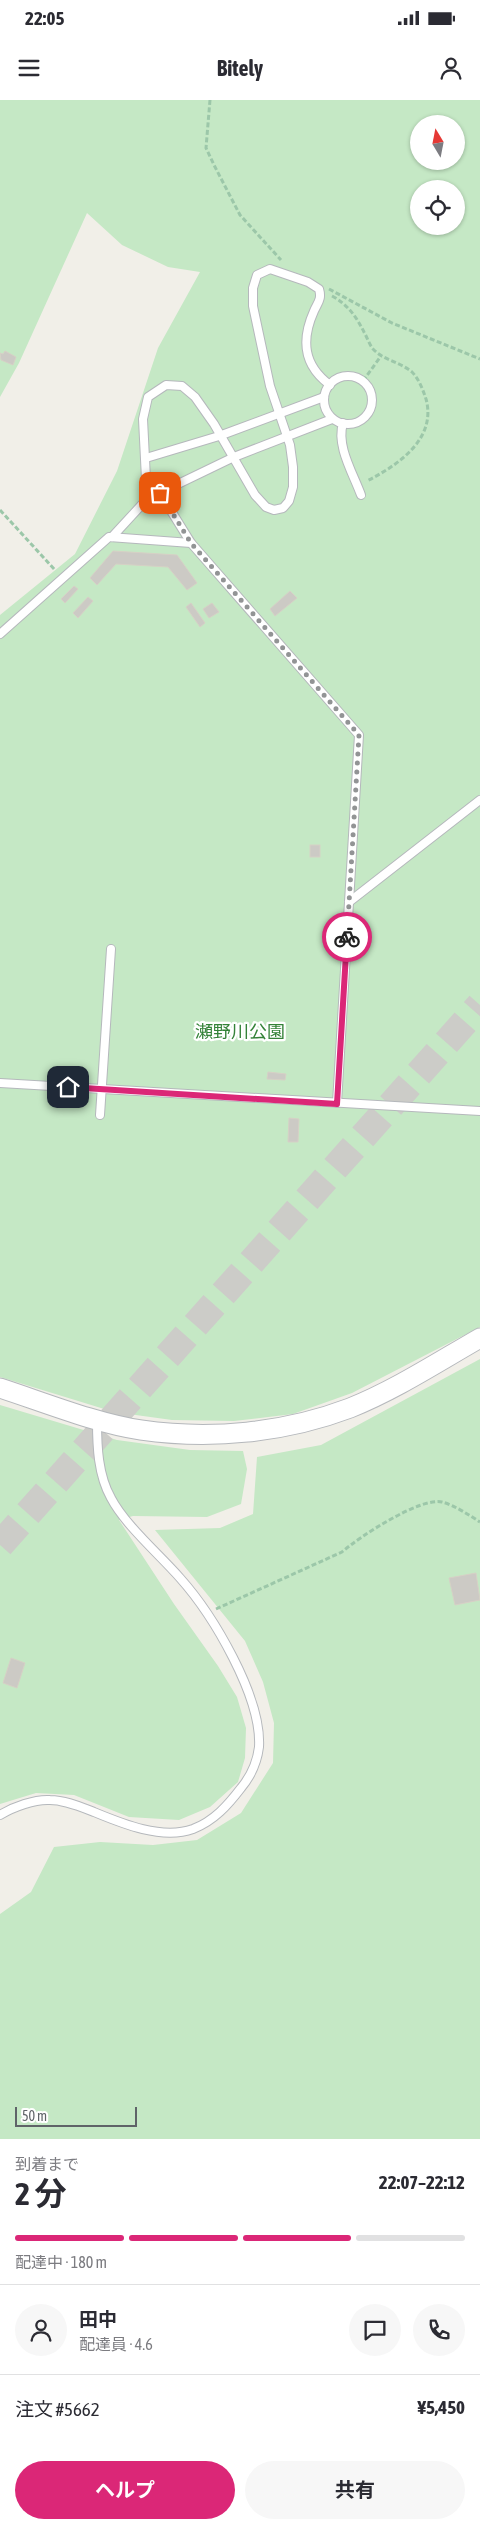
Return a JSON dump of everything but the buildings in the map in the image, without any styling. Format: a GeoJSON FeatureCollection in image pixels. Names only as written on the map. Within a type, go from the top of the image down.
{"type":"FeatureCollection","features":[{"type":"Feature","properties":{"kind":"street"},"geometry":{"type":"LineString","coordinates":[[0,1388],[98,1419],[140,1430],[200,1435],[259,1432],[311,1420],[350,1408],[398,1385],[480,1338]]}},
{"type":"Feature","properties":{"kind":"lane"},"geometry":{"type":"LineString","coordinates":[[147,499],[143,419],[148,397],[166,385],[182,386],[195,397],[214,424],[219,436],[234,457],[255,495],[266,507],[274,510],[283,508],[289,501],[293,487],[291,452],[278,415],[253,306],[253,288],[257,275],[270,268],[320,287],[322,297],[305,338],[305,348],[311,362],[330,385]]}},
{"type":"Feature","properties":{"kind":"lane"},"geometry":{"type":"LineString","coordinates":[[346,378],[358,378],[363,381],[372,394],[373,404],[361,420],[343,423],[332,419],[323,402],[330,385],[346,378]]}},
{"type":"Feature","properties":{"kind":"lane"},"geometry":{"type":"LineString","coordinates":[[146,458],[219,436],[324,397]]}},
{"type":"Feature","properties":{"kind":"lane"},"geometry":{"type":"LineString","coordinates":[[0,634],[112,537],[147,499],[234,457],[332,419]]}},
{"type":"Feature","properties":{"kind":"lane"},"geometry":{"type":"LineString","coordinates":[[343,423],[340,434],[343,447],[361,495]]}},
{"type":"Feature","properties":{"kind":"lane"},"geometry":{"type":"LineString","coordinates":[[160,493],[191,543],[359,735],[337,1104]]}},
{"type":"Feature","properties":{"kind":"lane"},"geometry":{"type":"LineString","coordinates":[[112,537],[191,543]]}},
{"type":"Feature","properties":{"kind":"lane"},"geometry":{"type":"LineString","coordinates":[[349,902],[480,800]]}},
{"type":"Feature","properties":{"kind":"lane"},"geometry":{"type":"LineString","coordinates":[[100,1115],[111,950]]}},
{"type":"Feature","properties":{"kind":"lane"},"geometry":{"type":"LineString","coordinates":[[0,1083],[480,1112]]}},
{"type":"Feature","properties":{"kind":"lane"},"geometry":{"type":"LineString","coordinates":[[0,1815],[30,1804],[50,1800],[76,1805],[130,1825],[166,1833],[193,1829],[222,1812],[252,1774],[259,1747],[254,1707],[239,1668],[207,1613],[182,1580],[138,1533],[111,1498],[97,1453],[98,1419]]}},
{"type":"Feature","properties":{"kind":"path"},"geometry":{"type":"LineString","coordinates":[[210,100],[206,142],[214,165],[240,214],[275,255],[286,264]]}},
{"type":"Feature","properties":{"kind":"path"},"geometry":{"type":"LineString","coordinates":[[320,287],[354,314],[372,348],[413,374],[423,389],[428,408],[426,428],[409,455],[358,486]]}},
{"type":"Feature","properties":{"kind":"path"},"geometry":{"type":"LineString","coordinates":[[320,287],[464,355],[480,359]]}},
{"type":"Feature","properties":{"kind":"path"},"geometry":{"type":"LineString","coordinates":[[363,381],[382,356]]}},
{"type":"Feature","properties":{"kind":"path"},"geometry":{"type":"LineString","coordinates":[[0,510],[62,579]]}},
{"type":"Feature","properties":{"kind":"path"},"geometry":{"type":"LineString","coordinates":[[207,1613],[342,1552],[356,1540],[421,1505],[441,1502],[480,1522]]}},
{"type":"Feature","properties":{"kind":"green space","name":"瀬野川公園"},"geometry":{"type":"Polygon","coordinates":[[[0,100],[480,100],[480,1327],[352,1393],[293,1414],[234,1421],[172,1420],[114,1412],[0,1377],[0,615],[75,554],[117,471],[158,348],[200,272],[168,267],[122,245],[87,213],[19,363],[0,397],[0,100]]]}},
{"type":"Feature","properties":{"kind":"green space"},"geometry":{"type":"Polygon","coordinates":[[[480,1359],[480,2139],[0,2139],[0,1914],[31,1892],[54,1847],[100,1842],[153,1845],[197,1840],[241,1813],[273,1763],[274,1723],[263,1682],[245,1641],[155,1530],[220,1528],[253,1514],[257,1457],[321,1445],[480,1359]]]}},
{"type":"Feature","properties":{"kind":"green space"},"geometry":{"type":"Polygon","coordinates":[[[0,1405],[117,1440],[190,1450],[243,1451],[247,1469],[241,1504],[207,1517],[133,1516],[119,1520],[237,1697],[246,1728],[245,1758],[238,1782],[210,1807],[179,1820],[129,1817],[74,1795],[36,1793],[0,1804],[0,1405]]]}},
{"type":"Feature","properties":{"kind":"tunnel"},"geometry":{"type":"LineString","coordinates":[[0,1545],[480,1005]]}},
{"type":"Feature","properties":{"kind":"way so far"},"geometry":{"type":"LineString","coordinates":[[160,493],[191,543],[359,735],[347,937]]}},
{"type":"Feature","properties":{"kind":"route"},"geometry":{"type":"LineString","coordinates":[[68,1087],[337,1104],[347,937]]}}]}
